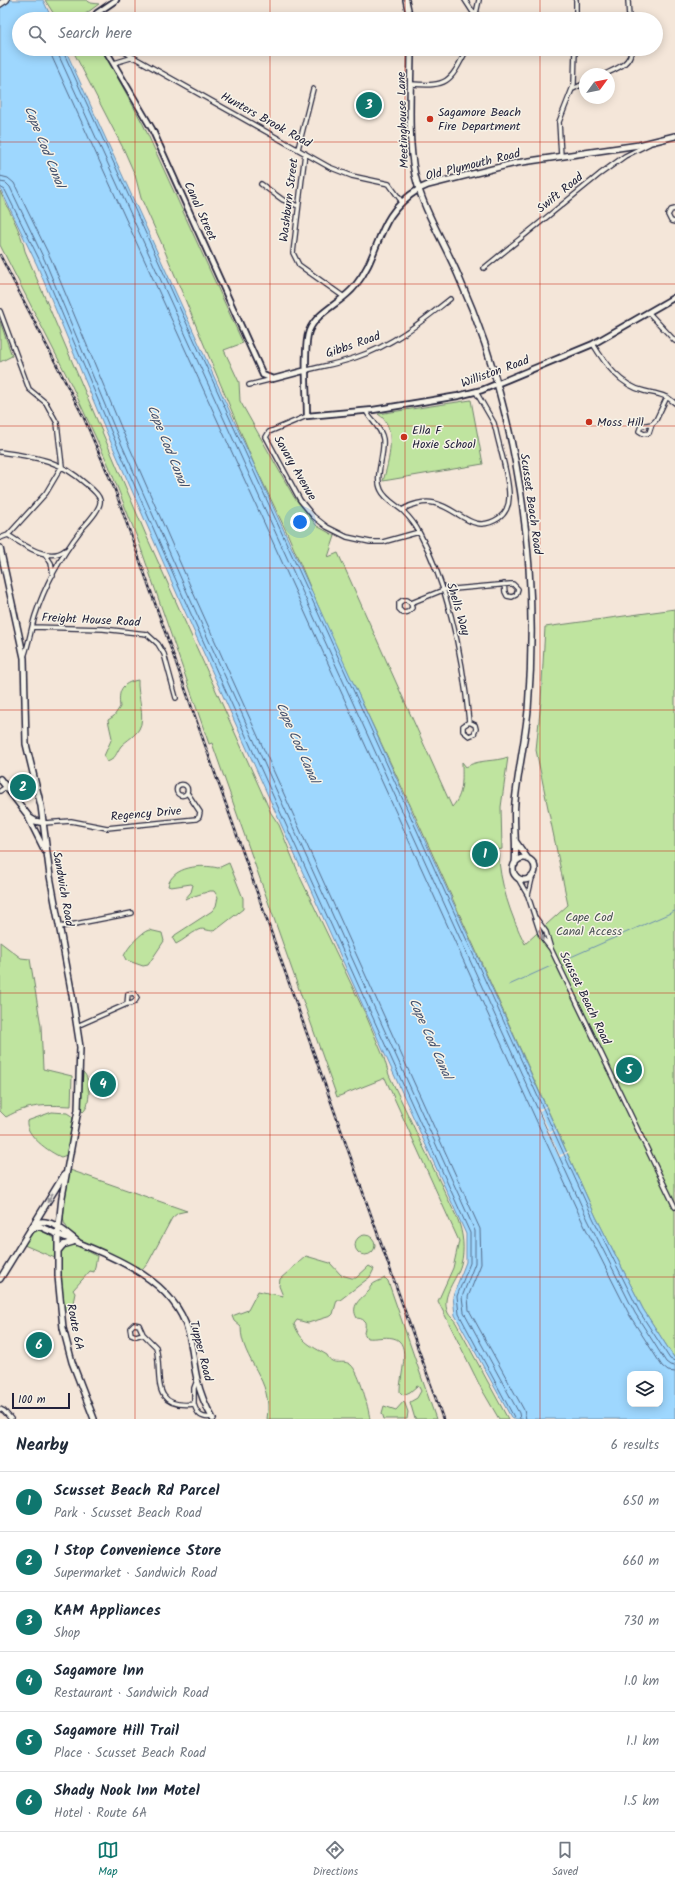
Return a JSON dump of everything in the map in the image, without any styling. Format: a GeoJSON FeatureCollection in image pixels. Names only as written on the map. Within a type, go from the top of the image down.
{"type":"FeatureCollection","features":[{"type":"Feature","properties":{"kind":"highway"},"geometry":{"type":"LineString","coordinates":[[0,4],[6,0]]}},
{"type":"Feature","properties":{"kind":"main road"},"geometry":{"type":"LineString","coordinates":[[406,0],[409,12]]}},
{"type":"Feature","properties":{"kind":"main road","name":"Meetinghouse Lane"},"geometry":{"type":"LineString","coordinates":[[411,56],[412,151],[419,189]]}},
{"type":"Feature","properties":{"kind":"main road","name":"Old Plymouth Road"},"geometry":{"type":"LineString","coordinates":[[419,189],[428,185],[502,166],[654,142],[675,136]]}},
{"type":"Feature","properties":{"kind":"main road","name":"Scusset Beach Road"},"geometry":{"type":"LineString","coordinates":[[419,189],[467,296],[498,384],[511,438],[519,481],[528,545],[531,596],[528,697],[515,805],[514,870],[516,875]]}},
{"type":"Feature","properties":{"kind":"main road","name":"Sandwich Road"},"geometry":{"type":"LineString","coordinates":[[0,548],[24,658],[26,744],[40,800],[48,860],[77,1026],[80,1067],[79,1098],[76,1126],[67,1170],[58,1235]]}},
{"type":"Feature","properties":{"kind":"main road"},"geometry":{"type":"LineString","coordinates":[[0,779],[32,820],[44,823]]}},
{"type":"Feature","properties":{"kind":"main road"},"geometry":{"type":"LineString","coordinates":[[24,811],[48,860]]}},
{"type":"Feature","properties":{"kind":"main road"},"geometry":{"type":"LineString","coordinates":[[515,839],[520,849],[534,866],[533,874],[525,880],[516,875]]}},
{"type":"Feature","properties":{"kind":"main road"},"geometry":{"type":"LineString","coordinates":[[515,864],[519,860],[528,859]]}},
{"type":"Feature","properties":{"kind":"main road"},"geometry":{"type":"LineString","coordinates":[[0,1279],[67,1170]]}},
{"type":"Feature","properties":{"kind":"main road"},"geometry":{"type":"LineString","coordinates":[[32,1228],[42,1222],[59,1228]]}},
{"type":"Feature","properties":{"kind":"main road","name":"Tupper Road"},"geometry":{"type":"LineString","coordinates":[[32,1228],[40,1227],[143,1274],[166,1292],[180,1313],[188,1329],[197,1379],[212,1418]]}},
{"type":"Feature","properties":{"kind":"main road","name":"Tupper Road"},"geometry":{"type":"LineString","coordinates":[[59,1228],[81,1245]]}},
{"type":"Feature","properties":{"kind":"main road","name":"Route 6A"},"geometry":{"type":"LineString","coordinates":[[58,1235],[58,1284],[63,1328],[76,1378],[94,1419]]}},
{"type":"Feature","properties":{"kind":"main road"},"geometry":{"type":"LineString","coordinates":[[58,1252],[63,1245],[73,1242]]}},
{"type":"Feature","properties":{"kind":"street"},"geometry":{"type":"LineString","coordinates":[[99,12],[116,0]]}},
{"type":"Feature","properties":{"kind":"street"},"geometry":{"type":"LineString","coordinates":[[464,0],[471,12]]}},
{"type":"Feature","properties":{"kind":"street"},"geometry":{"type":"LineString","coordinates":[[476,12],[479,0]]}},
{"type":"Feature","properties":{"kind":"street"},"geometry":{"type":"LineString","coordinates":[[576,0],[576,12]]}},
{"type":"Feature","properties":{"kind":"street"},"geometry":{"type":"LineString","coordinates":[[628,0],[629,12]]}},
{"type":"Feature","properties":{"kind":"street","name":"Canal Street"},"geometry":{"type":"LineString","coordinates":[[110,56],[152,129],[261,371],[266,377],[273,379]]}},
{"type":"Feature","properties":{"kind":"street"},"geometry":{"type":"LineString","coordinates":[[411,84],[432,86],[444,83],[451,76],[463,56]]}},
{"type":"Feature","properties":{"kind":"street"},"geometry":{"type":"LineString","coordinates":[[561,156],[559,122],[561,113],[573,88],[575,56]]}},
{"type":"Feature","properties":{"kind":"street"},"geometry":{"type":"LineString","coordinates":[[615,69],[626,63],[631,56]]}},
{"type":"Feature","properties":{"kind":"street"},"geometry":{"type":"LineString","coordinates":[[114,63],[134,57]]}},
{"type":"Feature","properties":{"kind":"street","name":"Hunters Brook Road"},"geometry":{"type":"LineString","coordinates":[[134,57],[232,114],[335,170],[389,184],[402,202]]}},
{"type":"Feature","properties":{"kind":"street"},"geometry":{"type":"LineString","coordinates":[[573,88],[579,86]]}},
{"type":"Feature","properties":{"kind":"street"},"geometry":{"type":"LineString","coordinates":[[298,149],[313,89]]}},
{"type":"Feature","properties":{"kind":"street","name":"Swift Road"},"geometry":{"type":"LineString","coordinates":[[484,268],[609,167],[625,156],[654,142]]}},
{"type":"Feature","properties":{"kind":"street","name":"Washburn Street"},"geometry":{"type":"LineString","coordinates":[[305,153],[293,246],[295,260],[303,268],[344,297]]}},
{"type":"Feature","properties":{"kind":"street"},"geometry":{"type":"LineString","coordinates":[[261,184],[283,200],[298,206]]}},
{"type":"Feature","properties":{"kind":"street","name":"Old Plymouth Road"},"geometry":{"type":"LineString","coordinates":[[307,416],[307,341],[309,331],[319,317],[353,288],[361,277],[386,222],[402,202],[419,189]]}},
{"type":"Feature","properties":{"kind":"street"},"geometry":{"type":"LineString","coordinates":[[675,209],[671,210],[668,215],[671,221],[675,222]]}},
{"type":"Feature","properties":{"kind":"street","name":"Gibbs Road"},"geometry":{"type":"LineString","coordinates":[[249,385],[358,357],[386,345],[409,331],[450,298]]}},
{"type":"Feature","properties":{"kind":"street","name":"Williston Road"},"geometry":{"type":"LineString","coordinates":[[307,416],[366,411],[476,392],[593,344],[675,298]]}},
{"type":"Feature","properties":{"kind":"street"},"geometry":{"type":"LineString","coordinates":[[0,311],[29,389],[46,403],[57,423],[62,466],[46,493],[8,535],[0,538]]}},
{"type":"Feature","properties":{"kind":"street"},"geometry":{"type":"LineString","coordinates":[[649,313],[675,341]]}},
{"type":"Feature","properties":{"kind":"street"},"geometry":{"type":"LineString","coordinates":[[593,344],[609,368],[620,378],[635,388],[667,397],[675,403]]}},
{"type":"Feature","properties":{"kind":"street"},"geometry":{"type":"LineString","coordinates":[[402,510],[414,505],[435,504],[473,523],[481,525],[494,521],[504,514],[509,504],[510,496],[496,431],[494,423],[476,392]]}},
{"type":"Feature","properties":{"kind":"street"},"geometry":{"type":"LineString","coordinates":[[652,424],[656,420],[667,397]]}},
{"type":"Feature","properties":{"kind":"street","name":"Shells Way"},"geometry":{"type":"LineString","coordinates":[[366,411],[380,430],[383,439],[383,458],[378,479],[380,488],[385,496],[402,510],[419,532],[443,590],[454,627],[463,666],[469,722]]}},
{"type":"Feature","properties":{"kind":"street","name":"Savary Avenue"},"geometry":{"type":"LineString","coordinates":[[307,416],[269,432],[266,435],[270,447],[300,500],[313,516],[327,527],[347,537],[370,542],[383,542],[419,532]]}},
{"type":"Feature","properties":{"kind":"street"},"geometry":{"type":"LineString","coordinates":[[0,452],[34,456],[62,466],[94,491],[101,501],[96,512],[67,548],[53,575],[40,603],[24,658]]}},
{"type":"Feature","properties":{"kind":"street"},"geometry":{"type":"LineString","coordinates":[[8,535],[45,554],[57,554],[67,548]]}},
{"type":"Feature","properties":{"kind":"street"},"geometry":{"type":"LineString","coordinates":[[45,554],[51,563],[53,575]]}},
{"type":"Feature","properties":{"kind":"street"},"geometry":{"type":"LineString","coordinates":[[411,603],[443,590],[504,584],[515,585],[518,589],[516,595],[512,597],[507,596],[504,584]]}},
{"type":"Feature","properties":{"kind":"street","name":"Freight House Road"},"geometry":{"type":"LineString","coordinates":[[33,627],[103,629],[147,634],[158,644],[164,654],[176,698]]}},
{"type":"Feature","properties":{"kind":"street"},"geometry":{"type":"LineString","coordinates":[[0,791],[6,787]]}},
{"type":"Feature","properties":{"kind":"street","name":"Regency Drive"},"geometry":{"type":"LineString","coordinates":[[44,823],[71,821],[106,828],[196,819],[199,817],[200,812],[188,794]]}},
{"type":"Feature","properties":{"kind":"street"},"geometry":{"type":"LineString","coordinates":[[528,896],[533,874]]}},
{"type":"Feature","properties":{"kind":"street","name":"Scusset Beach Road"},"geometry":{"type":"LineString","coordinates":[[516,875],[528,896],[536,918]]}},
{"type":"Feature","properties":{"kind":"street"},"geometry":{"type":"LineString","coordinates":[[60,927],[132,913]]}},
{"type":"Feature","properties":{"kind":"street"},"geometry":{"type":"LineString","coordinates":[[536,918],[546,932],[551,949]]}},
{"type":"Feature","properties":{"kind":"street"},"geometry":{"type":"LineString","coordinates":[[536,918],[541,936],[551,949]]}},
{"type":"Feature","properties":{"kind":"street","name":"Scusset Beach Road"},"geometry":{"type":"LineString","coordinates":[[551,949],[675,1207]]}},
{"type":"Feature","properties":{"kind":"street"},"geometry":{"type":"LineString","coordinates":[[77,1026],[101,1017],[127,1004]]}},
{"type":"Feature","properties":{"kind":"street"},"geometry":{"type":"LineString","coordinates":[[143,1334],[156,1347],[159,1380],[164,1395],[178,1405],[194,1404]]}},
{"type":"Feature","properties":{"kind":"street"},"geometry":{"type":"LineString","coordinates":[[197,1379],[194,1388],[194,1404],[198,1414],[202,1417],[212,1418]]}},
{"type":"Feature","properties":{"kind":"street"},"geometry":{"type":"LineString","coordinates":[[0,1409],[4,1411],[11,1419]]}},
{"type":"Feature","properties":{"kind":"green space"},"geometry":{"type":"Polygon","coordinates":[[[45,0],[86,0],[91,3],[99,4],[88,12],[53,12],[45,0]]]}},
{"type":"Feature","properties":{"kind":"green space","name":"Cape Cod Canal Access"},"geometry":{"type":"Polygon","coordinates":[[[76,56],[106,56],[143,124],[243,343],[224,350],[239,382],[240,401],[294,497],[317,526],[335,536],[328,557],[338,553],[452,807],[459,797],[462,780],[462,762],[466,767],[471,764],[508,757],[501,807],[502,849],[498,850],[499,863],[503,887],[525,944],[568,905],[536,750],[541,701],[545,627],[675,609],[675,1359],[643,1309],[596,1217],[412,809],[330,634],[288,535],[254,464],[161,242],[141,198],[135,175],[124,150],[76,56]]]}},
{"type":"Feature","properties":{"kind":"green space"},"geometry":{"type":"Polygon","coordinates":[[[0,191],[146,535],[271,813],[279,825],[301,879],[365,1013],[384,1058],[389,1075],[458,1220],[463,1242],[463,1253],[459,1270],[446,1300],[446,1306],[448,1313],[456,1323],[508,1419],[499,1419],[481,1388],[438,1301],[453,1268],[459,1241],[385,1078],[337,1097],[212,743],[209,744],[138,540],[109,466],[71,384],[0,245],[0,191]]]}},
{"type":"Feature","properties":{"kind":"green space"},"geometry":{"type":"Polygon","coordinates":[[[0,321],[12,356],[0,362],[0,321]]]}},
{"type":"Feature","properties":{"kind":"green space"},"geometry":{"type":"Polygon","coordinates":[[[471,400],[483,464],[383,481],[388,464],[390,435],[384,420],[378,414],[471,400]]]}},
{"type":"Feature","properties":{"kind":"green space"},"geometry":{"type":"Polygon","coordinates":[[[138,680],[142,719],[141,724],[135,734],[121,746],[110,761],[107,762],[104,756],[112,738],[108,720],[114,716],[120,707],[120,692],[124,686],[132,681],[138,680]]]}},
{"type":"Feature","properties":{"kind":"green space"},"geometry":{"type":"Polygon","coordinates":[[[229,863],[243,898],[243,909],[216,930],[212,931],[200,929],[176,944],[173,939],[175,935],[212,911],[216,906],[218,897],[214,891],[210,891],[185,899],[191,892],[193,885],[171,887],[168,886],[171,879],[181,870],[188,868],[204,866],[218,868],[229,863]]]}},
{"type":"Feature","properties":{"kind":"green space"},"geometry":{"type":"Polygon","coordinates":[[[149,930],[162,933],[164,941],[148,965],[143,966],[126,960],[124,956],[131,945],[138,937],[149,930]]]}},
{"type":"Feature","properties":{"kind":"green space"},"geometry":{"type":"Polygon","coordinates":[[[0,942],[21,958],[30,959],[41,1026],[43,1069],[72,1076],[71,1106],[37,1106],[22,1110],[6,1117],[0,1111],[0,942]]]}},
{"type":"Feature","properties":{"kind":"green space"},"geometry":{"type":"Polygon","coordinates":[[[83,1072],[88,1080],[89,1098],[86,1109],[83,1112],[81,1110],[83,1072]]]}},
{"type":"Feature","properties":{"kind":"green space"},"geometry":{"type":"Polygon","coordinates":[[[52,1112],[67,1113],[73,1117],[67,1155],[61,1157],[44,1147],[34,1137],[27,1126],[27,1121],[52,1112]]]}},
{"type":"Feature","properties":{"kind":"green space"},"geometry":{"type":"Polygon","coordinates":[[[70,1170],[187,1211],[178,1213],[172,1218],[148,1263],[143,1269],[140,1268],[107,1255],[84,1243],[74,1236],[67,1227],[63,1218],[63,1213],[70,1170]]]}},
{"type":"Feature","properties":{"kind":"green space"},"geometry":{"type":"Polygon","coordinates":[[[40,1229],[54,1238],[56,1244],[55,1258],[24,1245],[34,1231],[40,1229]]]}},
{"type":"Feature","properties":{"kind":"green space"},"geometry":{"type":"Polygon","coordinates":[[[361,1235],[369,1235],[375,1241],[375,1249],[369,1255],[361,1255],[355,1249],[355,1241],[361,1235]]]}},
{"type":"Feature","properties":{"kind":"green space"},"geometry":{"type":"Polygon","coordinates":[[[76,1245],[97,1256],[94,1272],[90,1271],[73,1290],[75,1293],[73,1303],[76,1309],[64,1310],[60,1279],[60,1255],[65,1247],[76,1245]]]}},
{"type":"Feature","properties":{"kind":"green space"},"geometry":{"type":"Polygon","coordinates":[[[306,1256],[330,1263],[341,1275],[352,1278],[356,1278],[369,1266],[374,1269],[370,1277],[340,1300],[337,1300],[331,1316],[308,1323],[297,1320],[294,1324],[303,1340],[327,1355],[329,1359],[335,1362],[345,1362],[351,1365],[363,1390],[370,1419],[267,1419],[268,1405],[262,1381],[246,1350],[242,1339],[241,1327],[234,1321],[232,1316],[248,1310],[258,1291],[283,1296],[279,1286],[280,1279],[306,1256]]]}},
{"type":"Feature","properties":{"kind":"green space"},"geometry":{"type":"Polygon","coordinates":[[[385,1278],[388,1281],[436,1419],[415,1419],[410,1402],[417,1398],[421,1391],[419,1387],[417,1386],[410,1392],[403,1395],[400,1392],[404,1353],[399,1341],[390,1337],[367,1338],[364,1333],[365,1322],[357,1318],[355,1314],[355,1306],[359,1300],[369,1291],[372,1285],[385,1278]]]}},
{"type":"Feature","properties":{"kind":"green space"},"geometry":{"type":"Polygon","coordinates":[[[404,1401],[408,1412],[407,1419],[384,1419],[382,1413],[384,1406],[396,1410],[404,1401]]]}},
{"type":"Feature","properties":{"kind":"water","name":"Cape Cod Canal"},"geometry":{"type":"Polygon","coordinates":[[[0,0],[43,0],[49,12],[12,12],[12,56],[68,56],[596,1217],[643,1309],[675,1359],[675,1419],[512,1419],[455,1315],[453,1296],[466,1262],[466,1234],[178,596],[109,438],[37,265],[0,188],[0,0]]]}},
{"type":"Feature","properties":{"kind":"pier"},"geometry":{"type":"Polygon","coordinates":[[[548,1105],[540,1111],[550,1132],[559,1128],[550,1134],[560,1155],[569,1151],[559,1158],[537,1110],[548,1105]]]}},
{"type":"Feature","properties":{"kind":"waterway"},"geometry":{"type":"LineString","coordinates":[[564,960],[675,911]]}},
{"type":"Feature","properties":{"kind":"waterway"},"geometry":{"type":"LineString","coordinates":[[509,985],[551,966]]}},
{"type":"Feature","properties":{"kind":"railway"},"geometry":{"type":"LineString","coordinates":[[0,255],[84,418],[115,490],[443,1419]]}},
{"type":"Feature","properties":{"kind":"place","name":"KAM Appliances"},"geometry":{"type":"Point","coordinates":[369,105]}},
{"type":"Feature","properties":{"kind":"place","name":"Sagamore Beach Fire Department"},"geometry":{"type":"Point","coordinates":[430,119]}},
{"type":"Feature","properties":{"kind":"place","name":"Moss Hill"},"geometry":{"type":"Point","coordinates":[589,422]}},
{"type":"Feature","properties":{"kind":"place","name":"Ella F Hoxie School"},"geometry":{"type":"Point","coordinates":[404,437]}},
{"type":"Feature","properties":{"kind":"place","name":"1 Stop Convenience Store"},"geometry":{"type":"Point","coordinates":[23,787]}},
{"type":"Feature","properties":{"kind":"place","name":"Scusset Beach Rd Parcel"},"geometry":{"type":"Point","coordinates":[485,854]}},
{"type":"Feature","properties":{"kind":"place","name":"Sagamore Hill Trail"},"geometry":{"type":"Point","coordinates":[629,1070]}},
{"type":"Feature","properties":{"kind":"place","name":"Sagamore Inn"},"geometry":{"type":"Point","coordinates":[103,1084]}},
{"type":"Feature","properties":{"kind":"place","name":"Shady Nook Inn Motel"},"geometry":{"type":"Point","coordinates":[39,1345]}}]}
